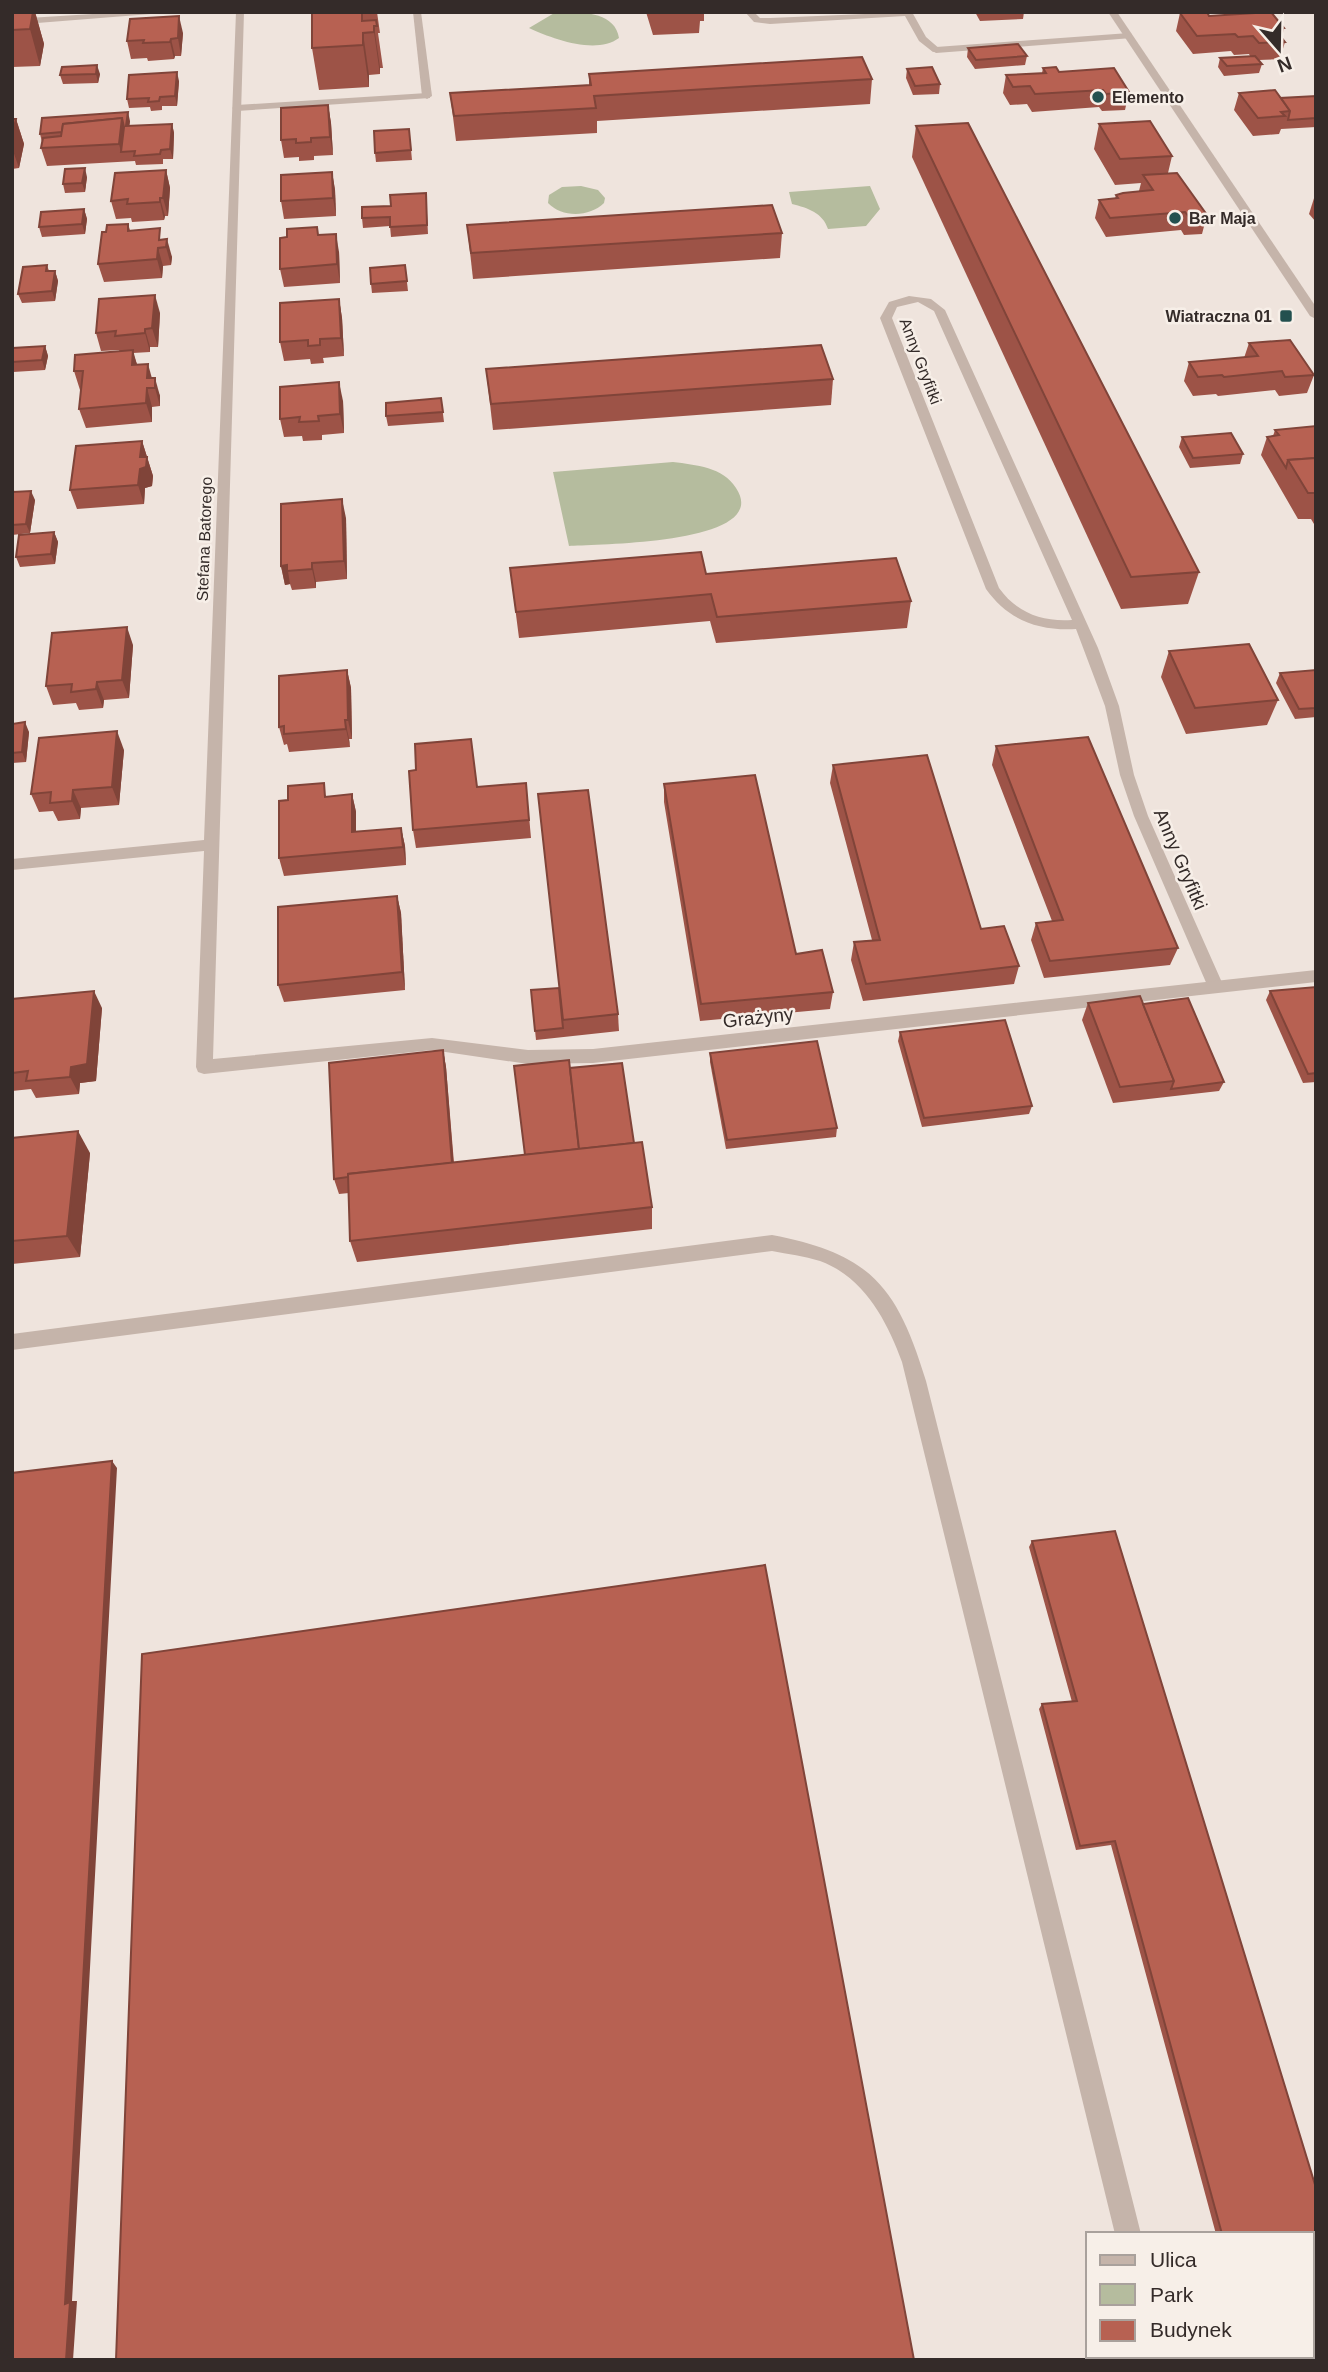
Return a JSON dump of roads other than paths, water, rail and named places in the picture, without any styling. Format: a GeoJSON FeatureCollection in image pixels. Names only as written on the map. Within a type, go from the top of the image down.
{"type":"FeatureCollection","features":[{"type":"Feature","properties":{"kind":"street"},"geometry":{"type":"LineString","coordinates":[[12,22],[172,12]]}},
{"type":"Feature","properties":{"kind":"street","name":"Stefana Batorego"},"geometry":{"type":"LineString","coordinates":[[204,1068],[240,12]]}},
{"type":"Feature","properties":{"kind":"street"},"geometry":{"type":"LineString","coordinates":[[237,108],[427,96],[417,12]]}},
{"type":"Feature","properties":{"kind":"street"},"geometry":{"type":"LineString","coordinates":[[749,12],[757,20],[770,21],[907,13],[922,39],[936,50],[1129,36]]}},
{"type":"Feature","properties":{"kind":"street"},"geometry":{"type":"LineString","coordinates":[[1112,12],[1316,316]]}},
{"type":"Feature","properties":{"kind":"street","name":"Anny Gryfitki"},"geometry":{"type":"LineString","coordinates":[[1080,624],[1057,626],[1028,620],[1011,611],[993,589],[886,318],[886,312],[891,305],[913,299],[924,300],[937,306],[1080,624],[1112,706],[1128,775],[1141,816],[1216,987]]}},
{"type":"Feature","properties":{"kind":"street"},"geometry":{"type":"LineString","coordinates":[[12,865],[212,845]]}},
{"type":"Feature","properties":{"kind":"street","name":"Grażyny"},"geometry":{"type":"LineString","coordinates":[[204,1068],[392,1046],[432,1044],[528,1057],[593,1056],[1316,976]]}},
{"type":"Feature","properties":{"kind":"street"},"geometry":{"type":"LineString","coordinates":[[12,1342],[772,1243],[833,1258],[861,1278],[893,1317],[907,1348],[917,1381],[1128,2232]]}},
{"type":"Feature","properties":{"kind":"place","name":"Elemento"},"geometry":{"type":"Point","coordinates":[1098,97]}},
{"type":"Feature","properties":{"kind":"place","name":"Bar Maja"},"geometry":{"type":"Point","coordinates":[1175,218]}},
{"type":"Feature","properties":{"kind":"place","name":"Wiatraczna 01"},"geometry":{"type":"Point","coordinates":[1286,316]}}]}
